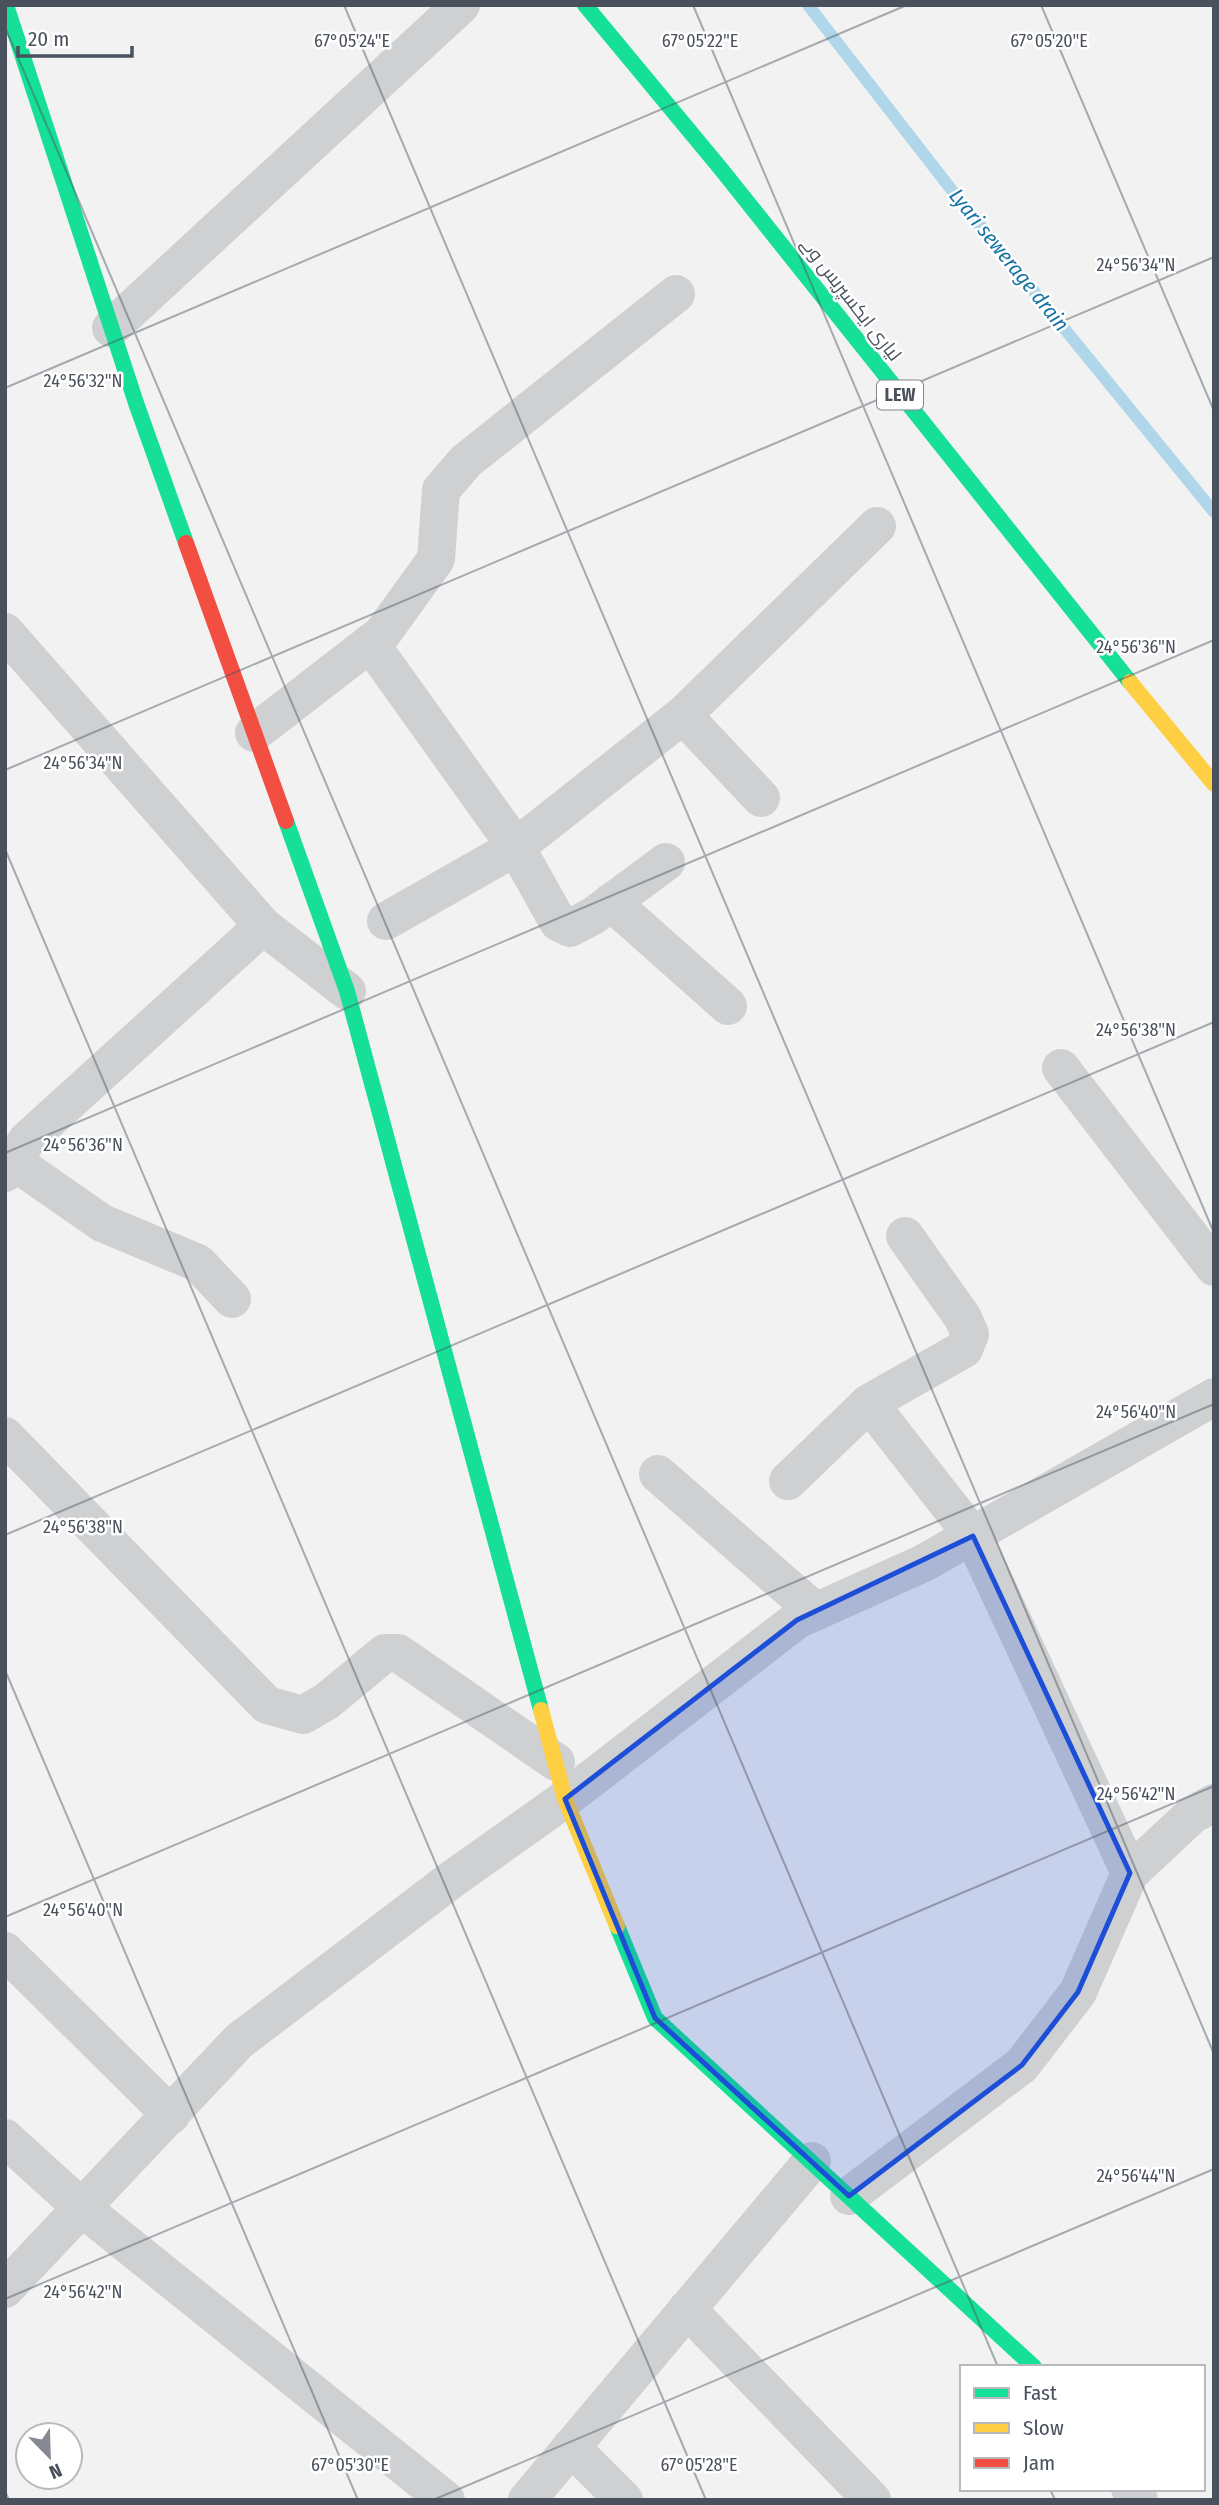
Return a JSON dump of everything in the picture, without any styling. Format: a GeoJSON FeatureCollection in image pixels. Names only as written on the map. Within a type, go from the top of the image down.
{"type":"FeatureCollection","features":[{"type":"Feature","properties":{"kind":"main road"},"geometry":{"type":"LineString","coordinates":[[6,5],[111,328],[347,991],[565,1799],[655,2018],[1032,2365]]}},
{"type":"Feature","properties":{"kind":"main road","name":"لیاری ایکسپریس وے"},"geometry":{"type":"LineString","coordinates":[[585,5],[721,169],[1089,633],[1214,784]]}},
{"type":"Feature","properties":{"kind":"street"},"geometry":{"type":"LineString","coordinates":[[111,328],[461,5]]}},
{"type":"Feature","properties":{"kind":"street"},"geometry":{"type":"LineString","coordinates":[[254,733],[382,634],[436,559],[441,490],[466,461],[676,295]]}},
{"type":"Feature","properties":{"kind":"street"},"geometry":{"type":"LineString","coordinates":[[386,921],[516,847],[683,715],[877,526]]}},
{"type":"Feature","properties":{"kind":"street"},"geometry":{"type":"LineString","coordinates":[[5,632],[263,926],[347,991]]}},
{"type":"Feature","properties":{"kind":"street"},"geometry":{"type":"LineString","coordinates":[[370,643],[516,847],[558,922],[570,928],[666,862]]}},
{"type":"Feature","properties":{"kind":"street"},"geometry":{"type":"LineString","coordinates":[[683,715],[761,798]]}},
{"type":"Feature","properties":{"kind":"street"},"geometry":{"type":"LineString","coordinates":[[611,902],[728,1006]]}},
{"type":"Feature","properties":{"kind":"street"},"geometry":{"type":"LineString","coordinates":[[232,1299],[198,1263],[102,1223],[13,1148],[263,926]]}},
{"type":"Feature","properties":{"kind":"street"},"geometry":{"type":"LineString","coordinates":[[1061,1068],[1214,1267]]}},
{"type":"Feature","properties":{"kind":"street"},"geometry":{"type":"LineString","coordinates":[[788,1480],[869,1403],[964,1349],[970,1335],[963,1318],[905,1236]]}},
{"type":"Feature","properties":{"kind":"street"},"geometry":{"type":"LineString","coordinates":[[5,2289],[239,2041],[451,1880],[565,1799],[797,1620],[924,1563],[1214,1397]]}},
{"type":"Feature","properties":{"kind":"street"},"geometry":{"type":"LineString","coordinates":[[869,1403],[973,1536],[1130,1873]]}},
{"type":"Feature","properties":{"kind":"street"},"geometry":{"type":"LineString","coordinates":[[5,1436],[267,1705],[303,1715],[327,1701],[384,1653],[398,1653],[556,1762]]}},
{"type":"Feature","properties":{"kind":"street"},"geometry":{"type":"LineString","coordinates":[[658,1475],[815,1611]]}},
{"type":"Feature","properties":{"kind":"street"},"geometry":{"type":"LineString","coordinates":[[849,2196],[1022,2065],[1078,1992],[1130,1873],[1192,1815],[1214,1803]]}},
{"type":"Feature","properties":{"kind":"street"},"geometry":{"type":"LineString","coordinates":[[5,1951],[171,2115]]}},
{"type":"Feature","properties":{"kind":"street"},"geometry":{"type":"LineString","coordinates":[[5,2137],[82,2208],[446,2500]]}},
{"type":"Feature","properties":{"kind":"street"},"geometry":{"type":"LineString","coordinates":[[527,2500],[812,2161]]}},
{"type":"Feature","properties":{"kind":"street"},"geometry":{"type":"LineString","coordinates":[[687,2309],[873,2500]]}},
{"type":"Feature","properties":{"kind":"street"},"geometry":{"type":"LineString","coordinates":[[571,2447],[624,2500]]}},
{"type":"Feature","properties":{"kind":"highlighted area"},"geometry":{"type":"Polygon","coordinates":[[[973,1536],[1130,1873],[1078,1992],[1022,2065],[849,2196],[655,2018],[565,1799],[797,1620],[973,1536]]]}},
{"type":"Feature","properties":{"kind":"waterway","name":"Lyari sewerage drain"},"geometry":{"type":"LineString","coordinates":[[808,5],[961,202],[1214,512]]}},
{"type":"Feature","properties":{"kind":"traffic: fast"},"geometry":{"type":"LineString","coordinates":[[6,5],[136,403],[186,543]]}},
{"type":"Feature","properties":{"kind":"traffic: fast"},"geometry":{"type":"LineString","coordinates":[[585,5],[721,169],[1130,682]]}},
{"type":"Feature","properties":{"kind":"traffic: fast"},"geometry":{"type":"LineString","coordinates":[[286,821],[347,991],[541,1710]]}},
{"type":"Feature","properties":{"kind":"traffic: fast"},"geometry":{"type":"LineString","coordinates":[[617,1926],[655,2018],[1032,2365]]}},
{"type":"Feature","properties":{"kind":"traffic: slow"},"geometry":{"type":"LineString","coordinates":[[1130,682],[1214,784]]}},
{"type":"Feature","properties":{"kind":"traffic: slow"},"geometry":{"type":"LineString","coordinates":[[541,1710],[565,1799],[617,1926]]}},
{"type":"Feature","properties":{"kind":"traffic: jam"},"geometry":{"type":"LineString","coordinates":[[186,543],[286,821]]}}]}
